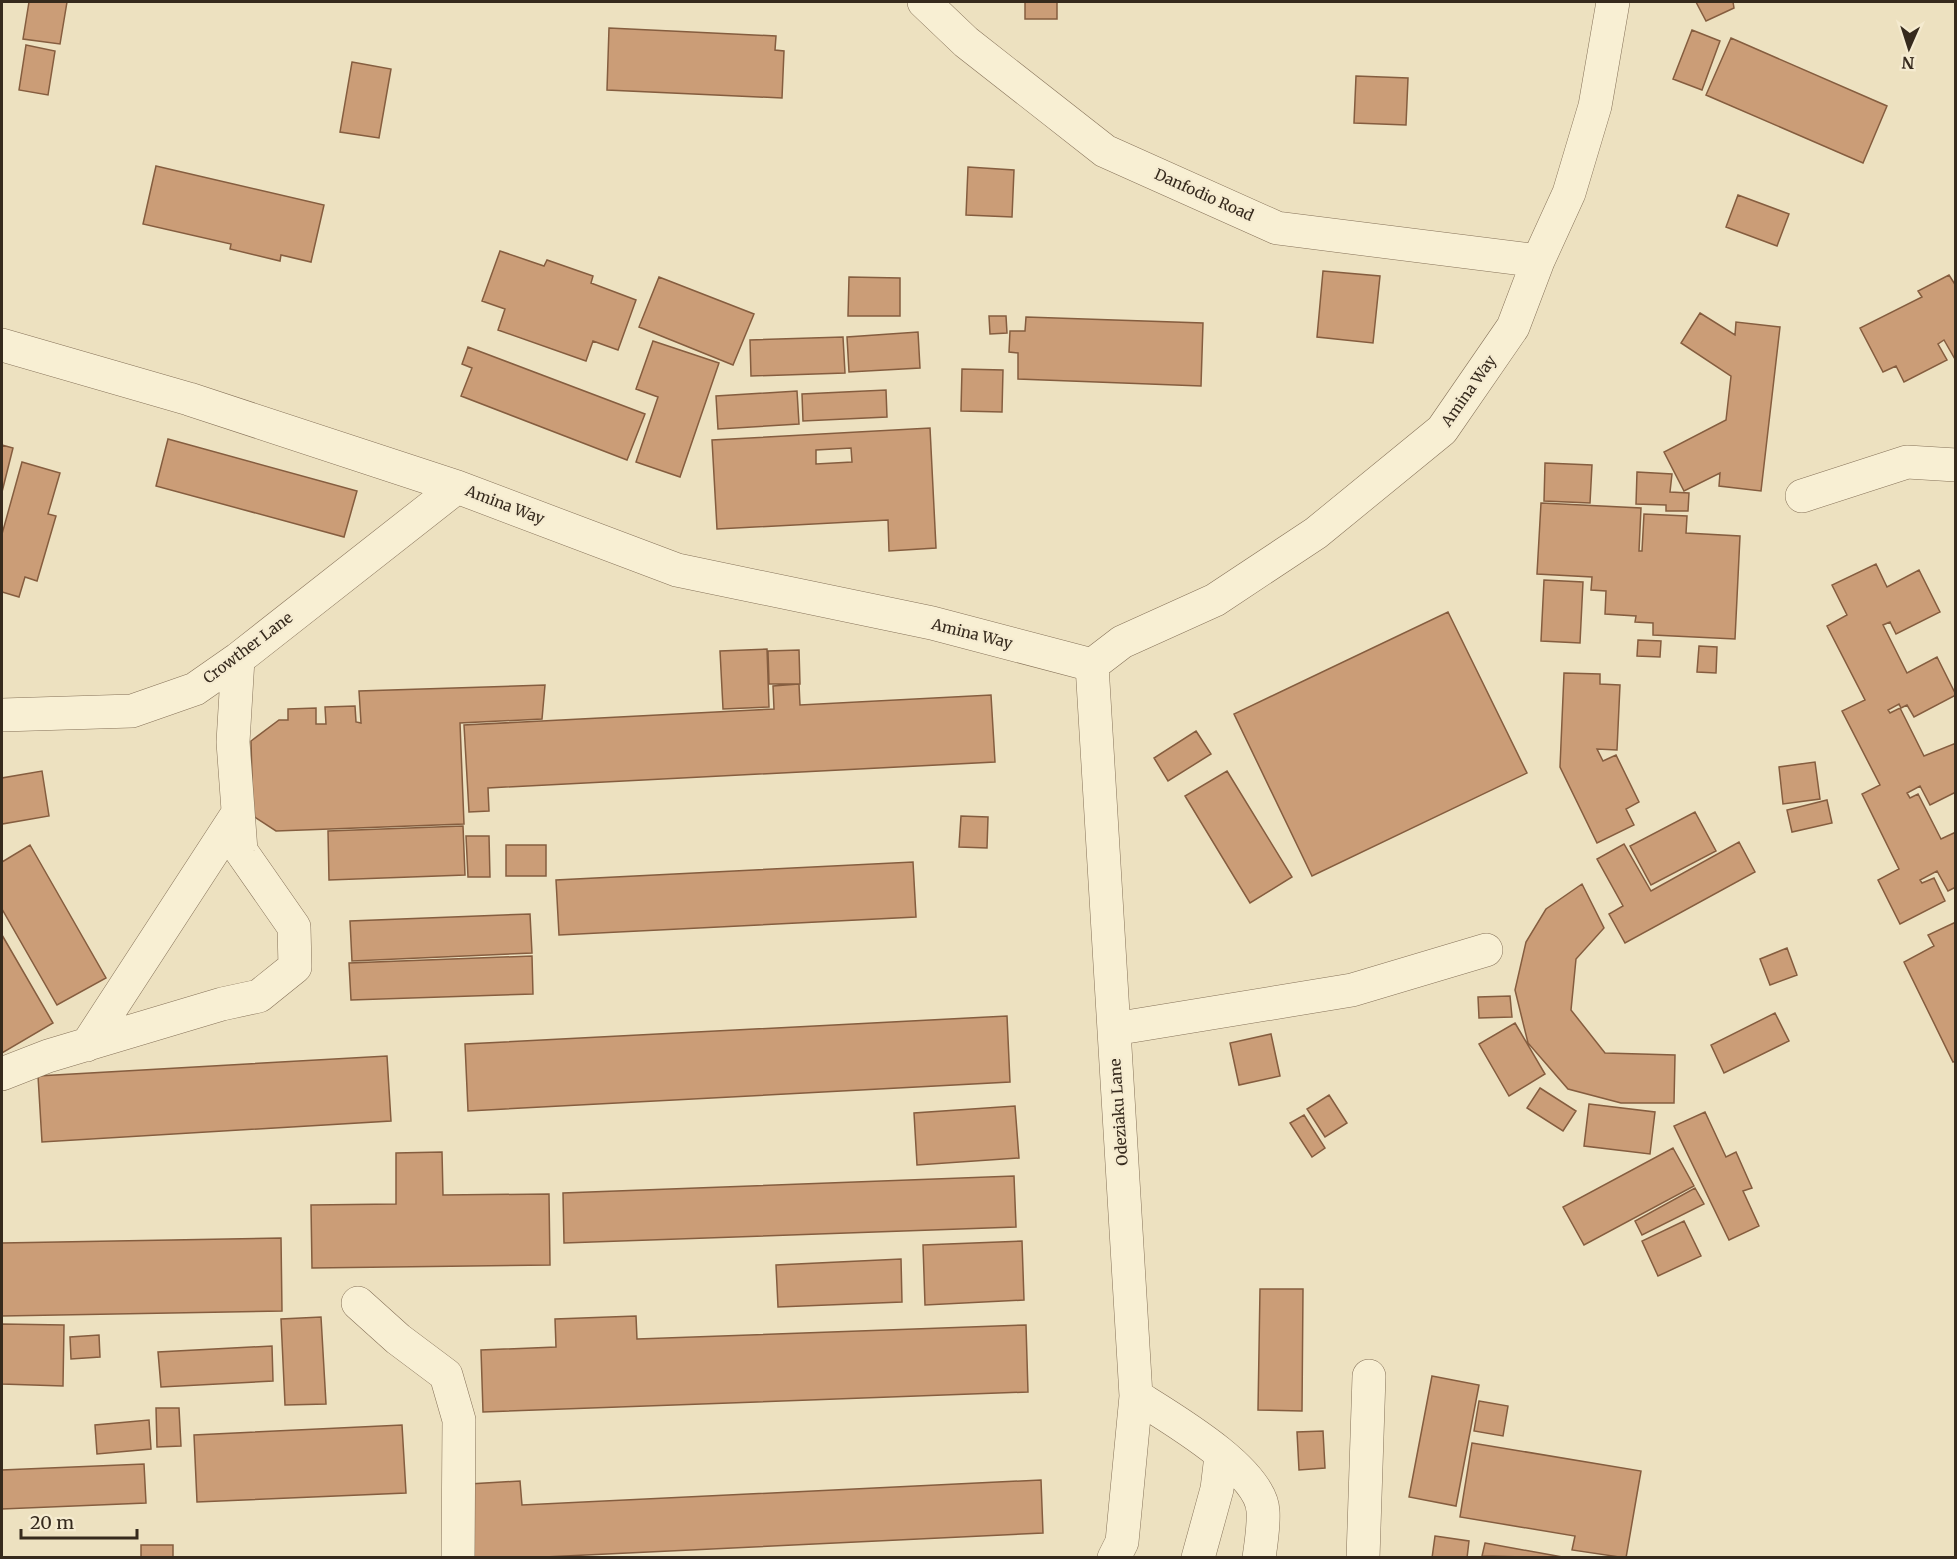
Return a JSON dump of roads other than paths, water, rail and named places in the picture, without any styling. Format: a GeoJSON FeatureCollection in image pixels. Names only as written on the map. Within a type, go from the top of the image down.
{"type":"FeatureCollection","features":[{"type":"Feature","properties":{"kind":"street","name":"Danfodio Road"},"geometry":{"type":"LineString","coordinates":[[924,2],[966,42],[1105,151],[1277,228],[1538,261]]}},
{"type":"Feature","properties":{"kind":"street","name":"Amina Way"},"geometry":{"type":"LineString","coordinates":[[2,345],[189,399],[456,487],[677,570],[932,623],[1092,665],[1122,642],[1215,600],[1316,533],[1442,430],[1514,327],[1538,261],[1569,193],[1592,117],[1613,2]]}},
{"type":"Feature","properties":{"kind":"street"},"geometry":{"type":"LineString","coordinates":[[1802,496],[1907,462],[1956,465]]}},
{"type":"Feature","properties":{"kind":"street","name":"Crowther Lane"},"geometry":{"type":"LineString","coordinates":[[2,715],[132,711],[195,689],[238,659],[456,487]]}},
{"type":"Feature","properties":{"kind":"street"},"geometry":{"type":"LineString","coordinates":[[2,1074],[87,1045],[222,1004],[259,996],[295,967],[294,927],[241,851],[233,742],[238,659]]}},
{"type":"Feature","properties":{"kind":"street","name":"Odeziaku Lane"},"geometry":{"type":"LineString","coordinates":[[1092,665],[1136,1396],[1122,1542],[1114,1557]]}},
{"type":"Feature","properties":{"kind":"street"},"geometry":{"type":"LineString","coordinates":[[87,1045],[238,813]]}},
{"type":"Feature","properties":{"kind":"street"},"geometry":{"type":"LineString","coordinates":[[1114,1029],[1352,990],[1486,950]]}},
{"type":"Feature","properties":{"kind":"street"},"geometry":{"type":"LineString","coordinates":[[358,1303],[398,1340],[447,1376],[459,1420],[458,1557]]}},
{"type":"Feature","properties":{"kind":"street"},"geometry":{"type":"LineString","coordinates":[[1363,1557],[1369,1376]]}},
{"type":"Feature","properties":{"kind":"street"},"geometry":{"type":"LineString","coordinates":[[1136,1396],[1199,1437],[1247,1477],[1257,1491],[1264,1510],[1259,1557]]}},
{"type":"Feature","properties":{"kind":"street"},"geometry":{"type":"LineString","coordinates":[[1198,1557],[1216,1489],[1221,1456]]}}]}
